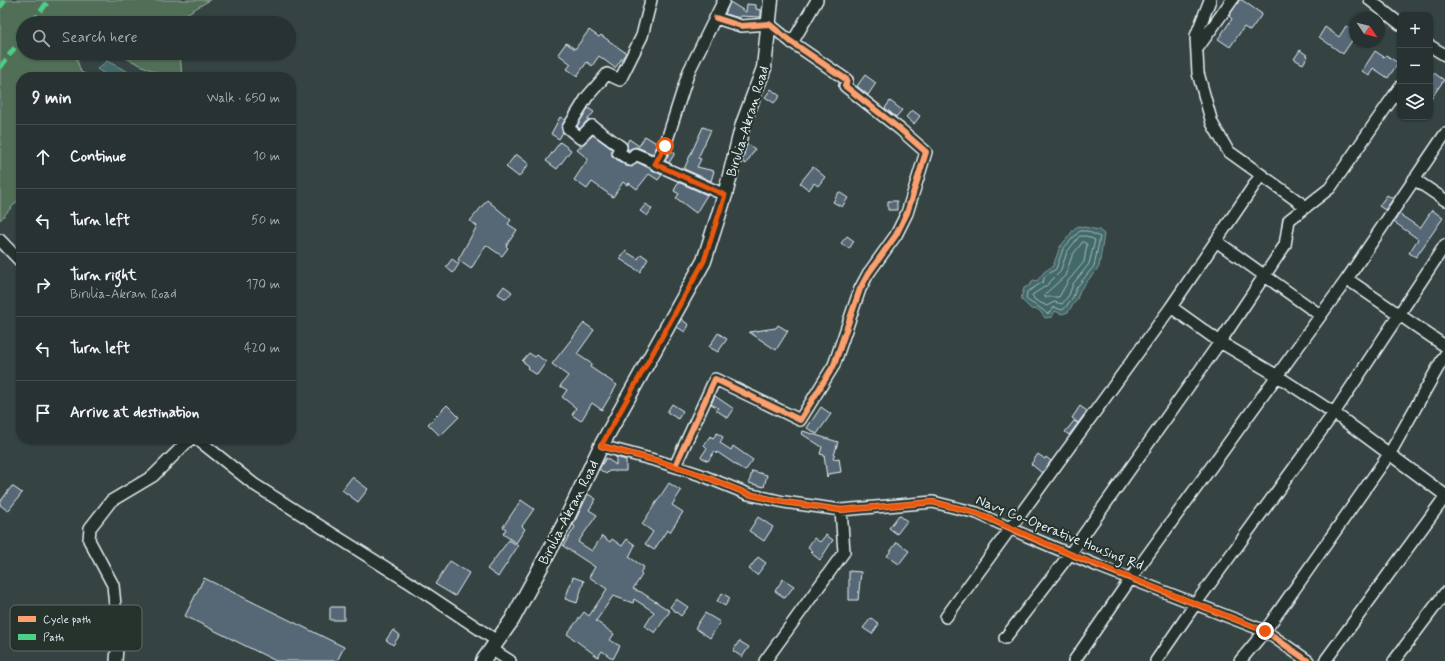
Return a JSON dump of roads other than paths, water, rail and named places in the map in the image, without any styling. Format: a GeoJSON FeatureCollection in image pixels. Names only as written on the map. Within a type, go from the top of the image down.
{"type":"FeatureCollection","features":[{"type":"Feature","properties":{"kind":"street"},"geometry":{"type":"LineString","coordinates":[[651,0],[642,36],[620,80],[607,74],[588,97],[568,128],[580,138],[592,126],[621,147],[618,152],[630,160],[635,154],[725,195]]}},
{"type":"Feature","properties":{"kind":"street"},"geometry":{"type":"LineString","coordinates":[[656,163],[665,146],[689,71],[724,0]]}},
{"type":"Feature","properties":{"kind":"street","name":"Birulia-Akran Road"},"geometry":{"type":"LineString","coordinates":[[483,661],[512,620],[564,524],[601,446],[704,261],[725,195],[743,124],[764,68],[771,0]]}},
{"type":"Feature","properties":{"kind":"street"},"geometry":{"type":"LineString","coordinates":[[792,43],[817,0]]}},
{"type":"Feature","properties":{"kind":"street"},"geometry":{"type":"LineString","coordinates":[[1210,0],[1196,36],[1198,73],[1212,123],[1228,151],[1306,207]]}},
{"type":"Feature","properties":{"kind":"street"},"geometry":{"type":"LineString","coordinates":[[1197,49],[1232,0]]}},
{"type":"Feature","properties":{"kind":"street"},"geometry":{"type":"LineString","coordinates":[[1370,0],[1397,22]]}},
{"type":"Feature","properties":{"kind":"street"},"geometry":{"type":"LineString","coordinates":[[675,466],[715,379],[800,420],[834,366],[860,289],[868,274],[896,235],[907,213],[926,152],[901,130],[845,86],[847,80],[792,43],[769,24],[741,26],[716,18]]}},
{"type":"Feature","properties":{"kind":"street"},"geometry":{"type":"LineString","coordinates":[[1433,48],[1445,55]]}},
{"type":"Feature","properties":{"kind":"street"},"geometry":{"type":"LineString","coordinates":[[1005,638],[1070,554],[1220,342],[1285,245],[1289,220],[1330,188],[1397,91]]}},
{"type":"Feature","properties":{"kind":"street"},"geometry":{"type":"LineString","coordinates":[[1074,661],[1131,578],[1276,375],[1347,279],[1445,134]]}},
{"type":"Feature","properties":{"kind":"street"},"geometry":{"type":"LineString","coordinates":[[946,617],[1171,307],[1261,174]]}},
{"type":"Feature","properties":{"kind":"street"},"geometry":{"type":"LineString","coordinates":[[1414,180],[1443,195]]}},
{"type":"Feature","properties":{"kind":"street"},"geometry":{"type":"LineString","coordinates":[[0,240],[16,257]]}},
{"type":"Feature","properties":{"kind":"street"},"geometry":{"type":"LineString","coordinates":[[1216,241],[1320,315]]}},
{"type":"Feature","properties":{"kind":"street"},"geometry":{"type":"LineString","coordinates":[[1156,661],[1196,603],[1334,413],[1445,245]]}},
{"type":"Feature","properties":{"kind":"street"},"geometry":{"type":"LineString","coordinates":[[1347,279],[1445,346]]}},
{"type":"Feature","properties":{"kind":"street"},"geometry":{"type":"LineString","coordinates":[[1171,307],[1220,342],[1276,375],[1334,413],[1390,453],[1445,496],[1325,661]]}},
{"type":"Feature","properties":{"kind":"street"},"geometry":{"type":"LineString","coordinates":[[1240,661],[1265,631],[1390,453],[1445,354]]}},
{"type":"Feature","properties":{"kind":"street"},"geometry":{"type":"LineString","coordinates":[[115,605],[113,585],[89,540],[90,528],[111,501],[153,476],[185,444]]}},
{"type":"Feature","properties":{"kind":"street"},"geometry":{"type":"LineString","coordinates":[[203,444],[254,485],[407,581],[494,645],[510,661]]}},
{"type":"Feature","properties":{"kind":"street","name":"Navy Co-Operative Housing Rd"},"geometry":{"type":"LineString","coordinates":[[601,446],[675,466],[748,494],[784,502],[841,510],[933,502],[977,513],[1070,554],[1265,631],[1308,661]]}},
{"type":"Feature","properties":{"kind":"street"},"geometry":{"type":"LineString","coordinates":[[765,661],[844,552],[841,510]]}},
{"type":"Feature","properties":{"kind":"street"},"geometry":{"type":"LineString","coordinates":[[1394,661],[1445,593]]}},
{"type":"Feature","properties":{"kind":"street"},"geometry":{"type":"LineString","coordinates":[[116,661],[117,651]]}},
{"type":"Feature","properties":{"kind":"water"},"geometry":{"type":"Polygon","coordinates":[[[107,61],[128,72],[102,72],[97,69],[107,61]]]}},
{"type":"Feature","properties":{"kind":"water"},"geometry":{"type":"Polygon","coordinates":[[[1079,226],[1099,230],[1104,234],[1099,267],[1080,290],[1077,299],[1068,312],[1062,314],[1055,311],[1052,317],[1045,318],[1039,310],[1031,309],[1021,299],[1024,288],[1030,285],[1033,280],[1037,281],[1044,272],[1053,266],[1060,247],[1075,228],[1079,226]]]}}]}
